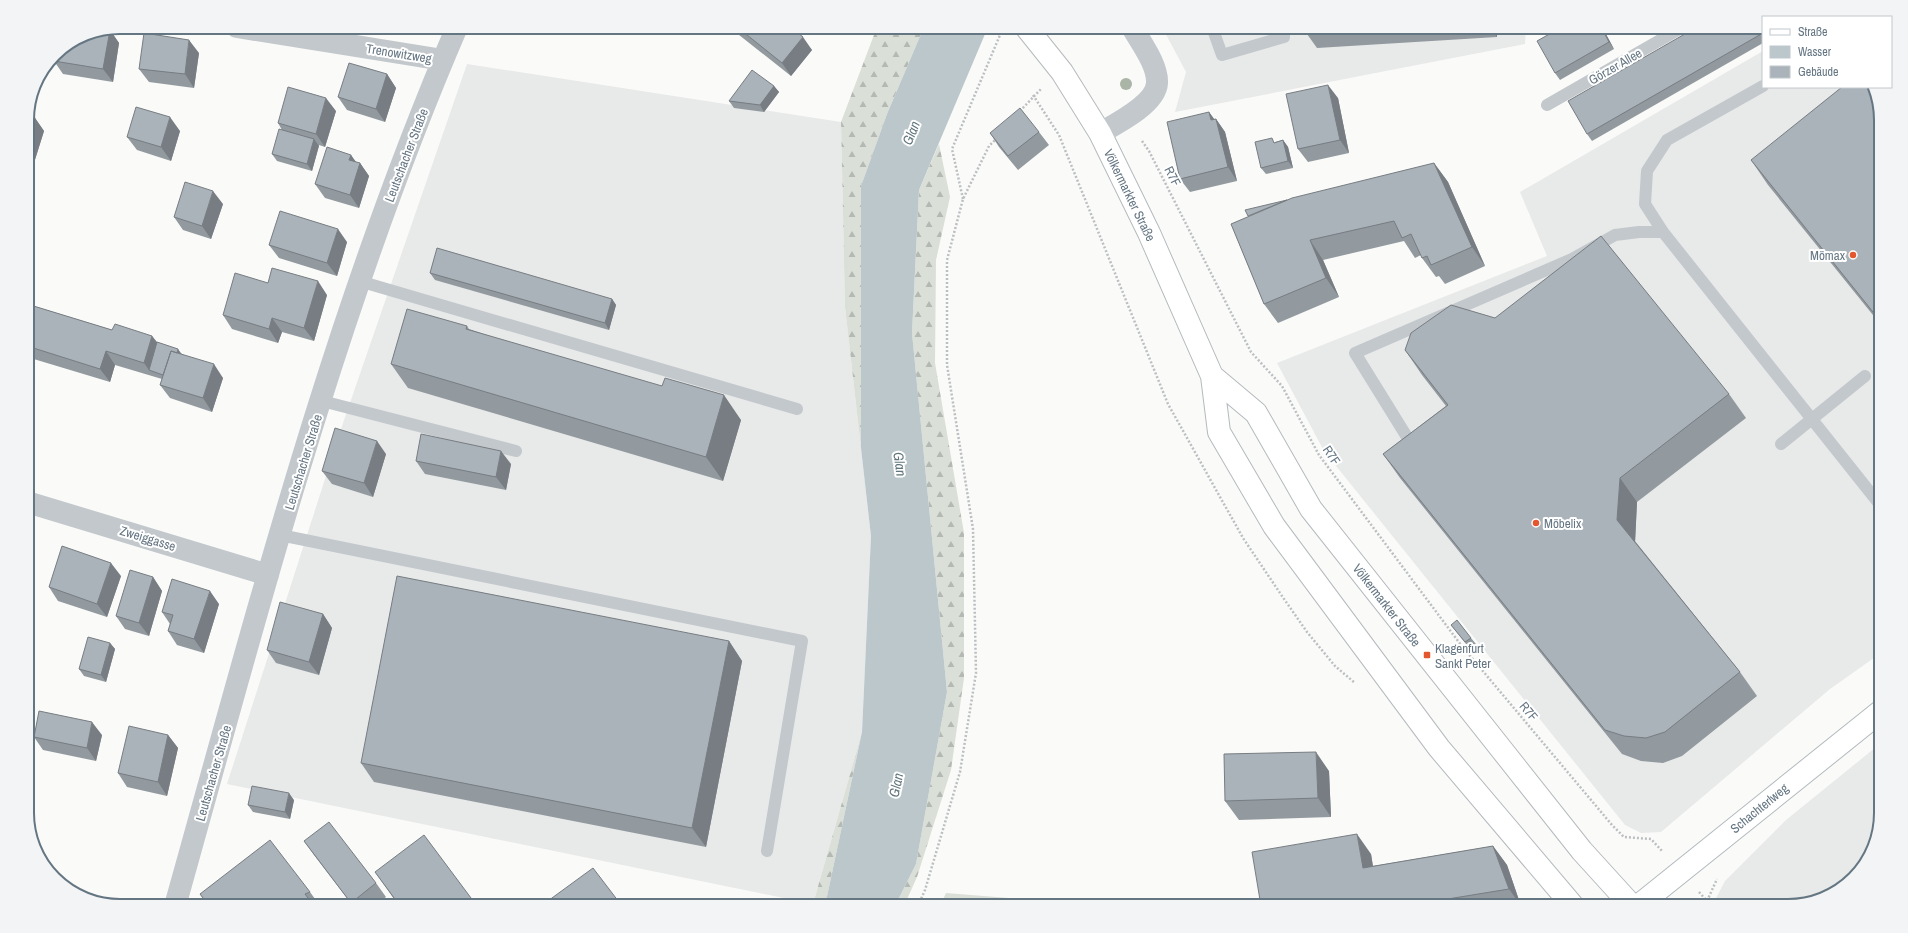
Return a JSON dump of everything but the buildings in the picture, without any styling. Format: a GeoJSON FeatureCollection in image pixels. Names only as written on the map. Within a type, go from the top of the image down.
{"type":"FeatureCollection","features":[{"type":"Feature","properties":{"kind":"main road","name":"Völkermarkter Straße"},"geometry":{"type":"LineString","coordinates":[[1032,34],[1062,72],[1100,133],[1149,233],[1212,376],[1219,432],[1274,526],[1439,748],[1567,899]]}},
{"type":"Feature","properties":{"kind":"main road","name":"Völkermarkter Straße"},"geometry":{"type":"LineString","coordinates":[[1212,376],[1256,412],[1311,509],[1582,851],[1626,899]]}},
{"type":"Feature","properties":{"kind":"main road","name":"Schachterlweg"},"geometry":{"type":"LineString","coordinates":[[1647,899],[1874,717]]}},
{"type":"Feature","properties":{"kind":"street","name":"Trenowitzweg"},"geometry":{"type":"LineString","coordinates":[[281,34],[443,60]]}},
{"type":"Feature","properties":{"kind":"street","name":"Leutschacher Straße"},"geometry":{"type":"LineString","coordinates":[[177,899],[268,575],[359,281],[454,34]]}},
{"type":"Feature","properties":{"kind":"street"},"geometry":{"type":"LineString","coordinates":[[1100,133],[1126,118],[1150,100],[1157,84],[1154,67],[1136,34]]}},
{"type":"Feature","properties":{"kind":"street","name":"Zweiggasse"},"geometry":{"type":"LineString","coordinates":[[34,504],[268,575]]}},
{"type":"Feature","properties":{"kind":"lane"},"geometry":{"type":"LineString","coordinates":[[1214,34],[1222,55],[1284,37],[1284,34]]}},
{"type":"Feature","properties":{"kind":"lane","name":"Görzer Allee"},"geometry":{"type":"LineString","coordinates":[[1547,105],[1672,34]]}},
{"type":"Feature","properties":{"kind":"lane"},"geometry":{"type":"LineString","coordinates":[[1762,87],[1667,140],[1647,171],[1645,204],[1663,232],[1874,497]]}},
{"type":"Feature","properties":{"kind":"lane"},"geometry":{"type":"LineString","coordinates":[[1407,436],[1355,353],[1572,258],[1615,235],[1639,232],[1663,232]]}},
{"type":"Feature","properties":{"kind":"lane"},"geometry":{"type":"LineString","coordinates":[[359,281],[797,409]]}},
{"type":"Feature","properties":{"kind":"lane"},"geometry":{"type":"LineString","coordinates":[[1781,444],[1865,376]]}},
{"type":"Feature","properties":{"kind":"lane"},"geometry":{"type":"LineString","coordinates":[[322,401],[516,451]]}},
{"type":"Feature","properties":{"kind":"lane"},"geometry":{"type":"LineString","coordinates":[[280,535],[802,641],[767,851]]}},
{"type":"Feature","properties":{"kind":"path"},"geometry":{"type":"LineString","coordinates":[[963,199],[952,149],[1000,34]]}},
{"type":"Feature","properties":{"kind":"path"},"geometry":{"type":"LineString","coordinates":[[1019,112],[1033,95]]}},
{"type":"Feature","properties":{"kind":"path","name":"R7F"},"geometry":{"type":"LineString","coordinates":[[1126,118],[1149,151],[1251,352],[1282,386],[1319,455],[1461,645],[1612,825],[1624,837],[1651,839]]}},
{"type":"Feature","properties":{"kind":"path"},"geometry":{"type":"LineString","coordinates":[[922,899],[926,890],[960,772],[976,673],[973,529],[947,365],[947,260],[963,199],[989,146],[999,135]]}},
{"type":"Feature","properties":{"kind":"shaded area"},"geometry":{"type":"Polygon","coordinates":[[[1166,34],[1526,34],[1525,44],[1175,112],[1186,72],[1166,34]]]}},
{"type":"Feature","properties":{"kind":"shaded area"},"geometry":{"type":"Polygon","coordinates":[[[1762,52],[1762,88],[1867,88],[1872,104],[1874,115],[1874,658],[1830,689],[1661,832],[1641,833],[1625,825],[1324,451],[1277,363],[1547,256],[1520,192],[1762,52]]]}},
{"type":"Feature","properties":{"kind":"shaded area"},"geometry":{"type":"Polygon","coordinates":[[[467,64],[841,122],[845,307],[871,536],[862,732],[814,899],[789,899],[227,784],[343,423],[467,64]]]}},
{"type":"Feature","properties":{"kind":"shaded area"},"geometry":{"type":"Polygon","coordinates":[[[1874,749],[1874,812],[1871,835],[1865,851],[1859,861],[1845,878],[1821,892],[1799,898],[1716,899],[1725,881],[1786,820],[1874,749]]]}},
{"type":"Feature","properties":{"kind":"green space"},"geometry":{"type":"Polygon","coordinates":[[[874,34],[921,34],[887,114],[861,186],[861,448],[845,307],[841,122],[874,34]]]}},
{"type":"Feature","properties":{"kind":"green space"},"geometry":{"type":"Polygon","coordinates":[[[939,144],[950,197],[936,260],[935,363],[964,533],[964,678],[951,770],[917,877],[907,899],[898,899],[916,864],[947,692],[912,333],[919,190],[939,144]]]}},
{"type":"Feature","properties":{"kind":"green space"},"geometry":{"type":"Polygon","coordinates":[[[862,732],[826,899],[814,899],[862,732]]]}},
{"type":"Feature","properties":{"kind":"green space"},"geometry":{"type":"Polygon","coordinates":[[[946,893],[1020,899],[943,899],[946,893]]]}},
{"type":"Feature","properties":{"kind":"water","name":"Glan"},"geometry":{"type":"Polygon","coordinates":[[[921,34],[985,34],[919,190],[912,333],[947,692],[916,864],[898,899],[826,899],[862,732],[871,536],[861,448],[861,186],[887,114],[921,34]]]}},
{"type":"Feature","properties":{"kind":"place","name":"Mömax"},"geometry":{"type":"Point","coordinates":[1853,255]}},
{"type":"Feature","properties":{"kind":"place","name":"Möbelix"},"geometry":{"type":"Point","coordinates":[1536,523]}},
{"type":"Feature","properties":{"kind":"place","name":"Klagenfurt Sankt Peter"},"geometry":{"type":"Point","coordinates":[1427,655]}}]}
